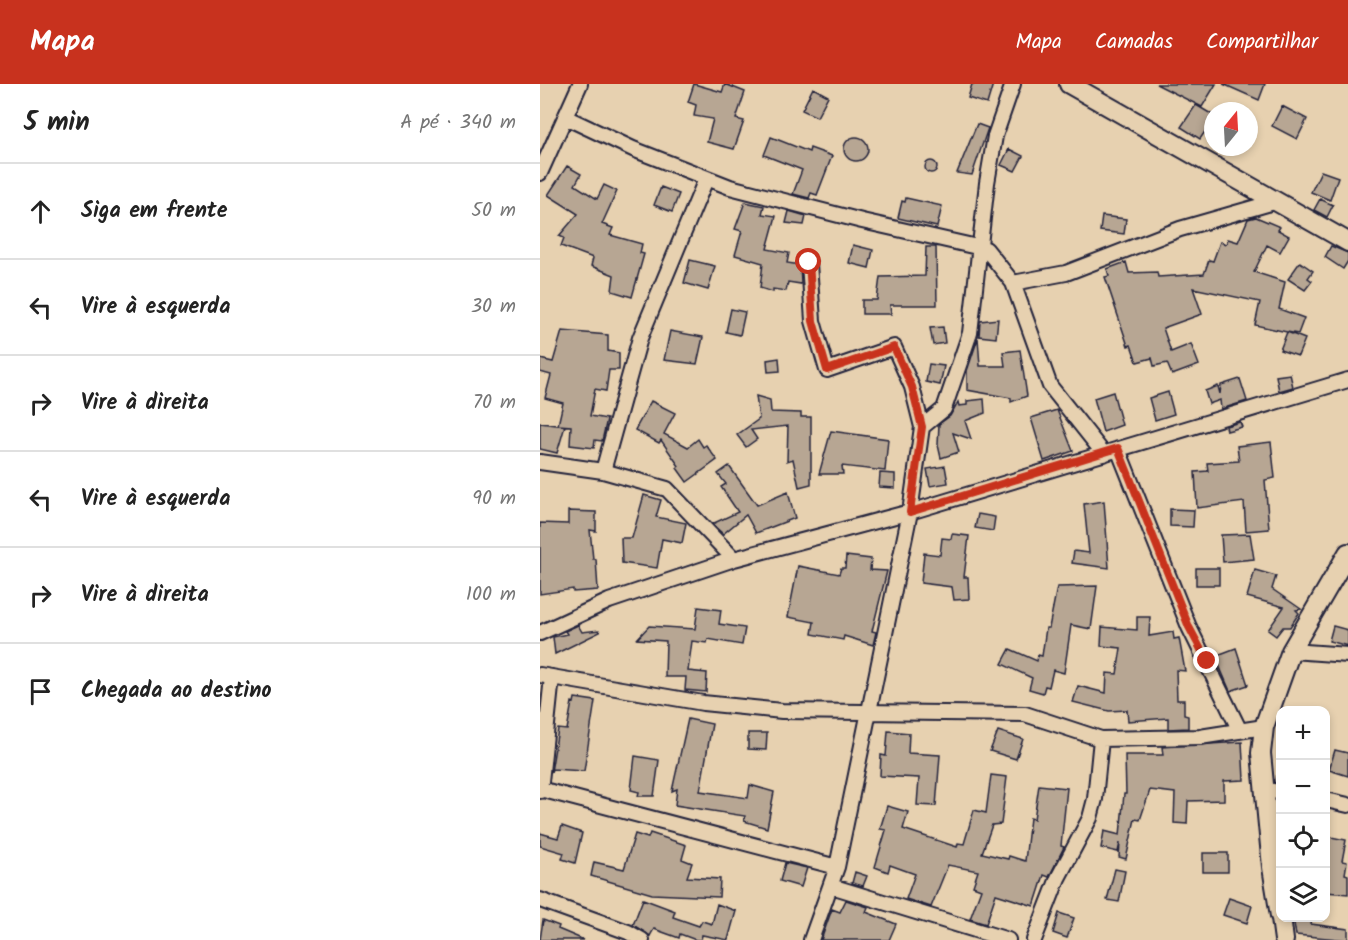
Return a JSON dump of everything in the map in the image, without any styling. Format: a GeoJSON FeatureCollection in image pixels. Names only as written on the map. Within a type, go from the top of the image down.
{"type":"FeatureCollection","features":[{"type":"Feature","properties":{"kind":"street"},"geometry":{"type":"LineString","coordinates":[[540,173],[580,84]]}},
{"type":"Feature","properties":{"kind":"street"},"geometry":{"type":"LineString","coordinates":[[922,427],[944,409],[970,333],[978,245],[995,136],[1013,84]]}},
{"type":"Feature","properties":{"kind":"street"},"geometry":{"type":"LineString","coordinates":[[1069,84],[1348,242]]}},
{"type":"Feature","properties":{"kind":"street"},"geometry":{"type":"LineString","coordinates":[[565,117],[706,179],[862,221],[978,245],[986,249],[1012,283],[1050,386],[1104,454]]}},
{"type":"Feature","properties":{"kind":"street"},"geometry":{"type":"LineString","coordinates":[[603,471],[640,338],[706,179]]}},
{"type":"Feature","properties":{"kind":"street"},"geometry":{"type":"LineString","coordinates":[[1012,283],[1066,273],[1180,229],[1274,202]]}},
{"type":"Feature","properties":{"kind":"street"},"geometry":{"type":"LineString","coordinates":[[809,262],[813,321],[827,370],[894,347],[912,387],[922,427],[910,512],[837,867],[811,940]]}},
{"type":"Feature","properties":{"kind":"street"},"geometry":{"type":"LineString","coordinates":[[540,633],[609,601],[734,559],[910,512],[1348,380]]}},
{"type":"Feature","properties":{"kind":"street"},"geometry":{"type":"LineString","coordinates":[[1118,448],[1189,627],[1240,731]]}},
{"type":"Feature","properties":{"kind":"street"},"geometry":{"type":"LineString","coordinates":[[540,462],[603,471],[667,489],[734,559]]}},
{"type":"Feature","properties":{"kind":"street"},"geometry":{"type":"LineString","coordinates":[[1276,889],[1272,867],[1274,791],[1261,753],[1264,727],[1291,651],[1348,553]]}},
{"type":"Feature","properties":{"kind":"street"},"geometry":{"type":"LineString","coordinates":[[1291,651],[1348,655]]}},
{"type":"Feature","properties":{"kind":"street"},"geometry":{"type":"LineString","coordinates":[[837,867],[540,789],[546,676],[725,705],[782,711],[1025,714],[1101,739],[1200,737],[1264,727]]}},
{"type":"Feature","properties":{"kind":"street"},"geometry":{"type":"LineString","coordinates":[[1034,940],[1058,878],[1089,818],[1095,799],[1101,739]]}},
{"type":"Feature","properties":{"kind":"street"},"geometry":{"type":"LineString","coordinates":[[1330,801],[1348,805]]}},
{"type":"Feature","properties":{"kind":"street"},"geometry":{"type":"LineString","coordinates":[[831,886],[1008,940]]}},
{"type":"Feature","properties":{"kind":"street"},"geometry":{"type":"LineString","coordinates":[[540,900],[628,932],[642,940]]}},
{"type":"Feature","properties":{"kind":"street"},"geometry":{"type":"LineString","coordinates":[[1282,922],[1284,940]]}},
{"type":"Feature","properties":{"kind":"building"},"geometry":{"type":"Polygon","coordinates":[[[694,84],[722,92],[725,84],[745,92],[736,119],[744,121],[734,149],[707,142],[713,119],[694,116],[696,105],[688,102],[694,84]]]}},
{"type":"Feature","properties":{"kind":"building"},"geometry":{"type":"Polygon","coordinates":[[[972,84],[993,84],[987,104],[968,98],[972,84]]]}},
{"type":"Feature","properties":{"kind":"building"},"geometry":{"type":"Polygon","coordinates":[[[1156,84],[1216,84],[1202,107],[1156,84]]]}},
{"type":"Feature","properties":{"kind":"building"},"geometry":{"type":"Polygon","coordinates":[[[1223,84],[1265,84],[1259,100],[1223,84]]]}},
{"type":"Feature","properties":{"kind":"building"},"geometry":{"type":"Polygon","coordinates":[[[813,88],[828,96],[817,117],[802,110],[813,88]]]}},
{"type":"Feature","properties":{"kind":"building"},"geometry":{"type":"Polygon","coordinates":[[[1196,105],[1204,110],[1204,133],[1200,139],[1181,127],[1196,105]]]}},
{"type":"Feature","properties":{"kind":"building"},"geometry":{"type":"Polygon","coordinates":[[[1282,106],[1307,119],[1297,139],[1272,126],[1282,106]]]}},
{"type":"Feature","properties":{"kind":"building"},"geometry":{"type":"Polygon","coordinates":[[[977,124],[988,128],[972,175],[957,173],[977,124]]]}},
{"type":"Feature","properties":{"kind":"building"},"geometry":{"type":"Polygon","coordinates":[[[771,137],[809,152],[810,148],[832,156],[817,195],[811,193],[809,198],[793,194],[802,170],[764,155],[771,137]]]}},
{"type":"Feature","properties":{"kind":"building"},"geometry":{"type":"Polygon","coordinates":[[[856,137],[861,138],[867,144],[867,154],[861,160],[856,161],[851,160],[845,154],[844,149],[845,144],[851,138],[856,137]]]}},
{"type":"Feature","properties":{"kind":"building"},"geometry":{"type":"Polygon","coordinates":[[[1009,149],[1023,156],[1015,171],[1001,165],[1009,149]]]}},
{"type":"Feature","properties":{"kind":"building"},"geometry":{"type":"Polygon","coordinates":[[[933,161],[937,167],[933,173],[929,173],[925,165],[933,161]]]}},
{"type":"Feature","properties":{"kind":"building"},"geometry":{"type":"Polygon","coordinates":[[[567,166],[581,174],[575,185],[597,199],[604,185],[617,191],[602,224],[613,228],[610,235],[642,244],[640,253],[644,254],[632,297],[612,291],[614,275],[591,266],[593,258],[561,246],[564,238],[559,236],[578,214],[548,195],[567,166]]]}},
{"type":"Feature","properties":{"kind":"building"},"geometry":{"type":"Polygon","coordinates":[[[1321,171],[1338,177],[1330,200],[1311,192],[1321,171]]]}},
{"type":"Feature","properties":{"kind":"building"},"geometry":{"type":"Polygon","coordinates":[[[661,187],[679,194],[672,212],[654,205],[661,187]]]}},
{"type":"Feature","properties":{"kind":"building"},"geometry":{"type":"Polygon","coordinates":[[[906,198],[942,206],[937,227],[898,218],[902,201],[905,202],[906,198]]]}},
{"type":"Feature","properties":{"kind":"building"},"geometry":{"type":"Polygon","coordinates":[[[1320,199],[1333,205],[1327,217],[1314,210],[1320,199]]]}},
{"type":"Feature","properties":{"kind":"building"},"geometry":{"type":"Polygon","coordinates":[[[745,202],[764,206],[762,214],[776,216],[767,249],[789,253],[787,263],[800,265],[801,284],[788,282],[786,291],[773,289],[773,292],[760,288],[763,263],[735,255],[742,231],[735,229],[745,202]]]}},
{"type":"Feature","properties":{"kind":"building"},"geometry":{"type":"Polygon","coordinates":[[[789,211],[806,216],[804,225],[786,223],[789,211]]]}},
{"type":"Feature","properties":{"kind":"building"},"geometry":{"type":"Polygon","coordinates":[[[1102,216],[1126,219],[1124,234],[1100,231],[1102,216]]]}},
{"type":"Feature","properties":{"kind":"building"},"geometry":{"type":"Polygon","coordinates":[[[1256,217],[1280,227],[1278,230],[1289,236],[1280,252],[1267,245],[1254,272],[1285,282],[1279,309],[1304,318],[1298,334],[1255,325],[1260,302],[1193,288],[1202,314],[1163,328],[1171,352],[1191,344],[1199,365],[1172,375],[1167,363],[1154,366],[1152,358],[1137,362],[1131,345],[1128,346],[1105,277],[1109,276],[1107,269],[1126,262],[1129,273],[1157,272],[1158,277],[1204,274],[1209,260],[1213,261],[1220,242],[1226,244],[1228,239],[1238,242],[1248,219],[1256,217]]]}},
{"type":"Feature","properties":{"kind":"building"},"geometry":{"type":"Polygon","coordinates":[[[853,245],[873,250],[869,268],[849,263],[853,245]]]}},
{"type":"Feature","properties":{"kind":"building"},"geometry":{"type":"Polygon","coordinates":[[[1331,246],[1348,253],[1348,261],[1343,269],[1325,257],[1331,246]]]}},
{"type":"Feature","properties":{"kind":"building"},"geometry":{"type":"Polygon","coordinates":[[[926,247],[936,247],[937,305],[890,305],[891,314],[862,314],[862,300],[877,300],[880,277],[925,276],[926,247]]]}},
{"type":"Feature","properties":{"kind":"building"},"geometry":{"type":"Polygon","coordinates":[[[690,260],[715,266],[708,290],[684,283],[690,260]]]}},
{"type":"Feature","properties":{"kind":"building"},"geometry":{"type":"Polygon","coordinates":[[[1300,262],[1313,271],[1308,278],[1312,281],[1305,290],[1288,279],[1300,262]]]}},
{"type":"Feature","properties":{"kind":"building"},"geometry":{"type":"Polygon","coordinates":[[[731,309],[745,312],[740,335],[726,332],[731,309]]]}},
{"type":"Feature","properties":{"kind":"building"},"geometry":{"type":"Polygon","coordinates":[[[998,319],[996,338],[979,336],[980,321],[998,319]]]}},
{"type":"Feature","properties":{"kind":"building"},"geometry":{"type":"Polygon","coordinates":[[[943,327],[945,343],[933,345],[930,328],[943,327]]]}},
{"type":"Feature","properties":{"kind":"building"},"geometry":{"type":"Polygon","coordinates":[[[562,331],[608,335],[608,351],[619,353],[619,370],[609,370],[606,391],[595,389],[590,416],[607,419],[602,441],[595,440],[594,448],[570,445],[571,426],[558,425],[563,403],[545,398],[551,375],[540,372],[540,359],[553,362],[562,331]]]}},
{"type":"Feature","properties":{"kind":"building"},"geometry":{"type":"Polygon","coordinates":[[[670,331],[703,337],[697,364],[664,360],[670,331]]]}},
{"type":"Feature","properties":{"kind":"building"},"geometry":{"type":"Polygon","coordinates":[[[1287,332],[1305,339],[1298,356],[1280,350],[1287,332]]]}},
{"type":"Feature","properties":{"kind":"building"},"geometry":{"type":"Polygon","coordinates":[[[978,338],[980,366],[1005,366],[1003,352],[1020,350],[1027,396],[1011,402],[1011,398],[967,390],[967,371],[978,338]]]}},
{"type":"Feature","properties":{"kind":"building"},"geometry":{"type":"Polygon","coordinates":[[[779,358],[780,371],[768,372],[767,360],[779,358]]]}},
{"type":"Feature","properties":{"kind":"building"},"geometry":{"type":"Polygon","coordinates":[[[929,364],[944,366],[940,385],[926,382],[929,364]]]}},
{"type":"Feature","properties":{"kind":"building"},"geometry":{"type":"Polygon","coordinates":[[[1290,374],[1293,387],[1279,391],[1276,376],[1290,374]]]}},
{"type":"Feature","properties":{"kind":"building"},"geometry":{"type":"Polygon","coordinates":[[[1240,379],[1247,401],[1221,409],[1220,400],[1209,404],[1205,391],[1218,386],[1220,394],[1221,385],[1240,379]]]}},
{"type":"Feature","properties":{"kind":"building"},"geometry":{"type":"Polygon","coordinates":[[[1113,392],[1122,425],[1103,432],[1094,398],[1113,392]]]}},
{"type":"Feature","properties":{"kind":"building"},"geometry":{"type":"Polygon","coordinates":[[[1168,392],[1174,414],[1155,420],[1149,398],[1168,392]]]}},
{"type":"Feature","properties":{"kind":"building"},"geometry":{"type":"Polygon","coordinates":[[[756,396],[770,400],[771,412],[801,413],[801,417],[811,417],[811,484],[799,487],[793,459],[787,461],[788,426],[751,430],[757,439],[746,447],[737,435],[759,419],[756,396]]]}},
{"type":"Feature","properties":{"kind":"building"},"geometry":{"type":"Polygon","coordinates":[[[984,399],[985,413],[965,421],[971,439],[953,433],[959,452],[941,458],[938,445],[939,424],[950,416],[958,402],[959,406],[967,405],[967,401],[984,399]]]}},
{"type":"Feature","properties":{"kind":"building"},"geometry":{"type":"Polygon","coordinates":[[[651,401],[675,413],[664,434],[688,447],[698,439],[703,447],[706,445],[717,460],[687,482],[661,440],[659,443],[635,430],[651,401]]]}},
{"type":"Feature","properties":{"kind":"building"},"geometry":{"type":"Polygon","coordinates":[[[1057,410],[1073,451],[1044,461],[1031,418],[1057,410]]]}},
{"type":"Feature","properties":{"kind":"building"},"geometry":{"type":"Polygon","coordinates":[[[1240,422],[1242,427],[1227,431],[1226,426],[1240,422]]]}},
{"type":"Feature","properties":{"kind":"building"},"geometry":{"type":"Polygon","coordinates":[[[540,423],[565,426],[557,453],[540,449],[540,423]]]}},
{"type":"Feature","properties":{"kind":"building"},"geometry":{"type":"Polygon","coordinates":[[[831,431],[888,439],[885,471],[842,466],[843,474],[819,474],[831,431]]]}},
{"type":"Feature","properties":{"kind":"building"},"geometry":{"type":"Polygon","coordinates":[[[1271,442],[1275,478],[1265,480],[1269,529],[1246,531],[1244,502],[1197,508],[1195,472],[1208,471],[1207,463],[1239,461],[1237,446],[1271,442]]]}},
{"type":"Feature","properties":{"kind":"building"},"geometry":{"type":"Polygon","coordinates":[[[729,466],[757,505],[788,492],[795,518],[756,533],[746,515],[723,534],[712,524],[738,512],[721,487],[726,484],[718,474],[729,466]]]}},
{"type":"Feature","properties":{"kind":"building"},"geometry":{"type":"Polygon","coordinates":[[[945,466],[948,483],[930,486],[927,469],[945,466]]]}},
{"type":"Feature","properties":{"kind":"building"},"geometry":{"type":"Polygon","coordinates":[[[880,473],[895,474],[895,488],[879,487],[880,473]]]}},
{"type":"Feature","properties":{"kind":"building"},"geometry":{"type":"Polygon","coordinates":[[[644,495],[661,500],[656,517],[686,523],[682,543],[662,539],[657,568],[622,563],[621,538],[632,538],[644,495]]]}},
{"type":"Feature","properties":{"kind":"building"},"geometry":{"type":"Polygon","coordinates":[[[1104,501],[1109,568],[1072,563],[1074,551],[1089,553],[1084,504],[1104,501]]]}},
{"type":"Feature","properties":{"kind":"building"},"geometry":{"type":"Polygon","coordinates":[[[1170,509],[1194,510],[1193,527],[1170,526],[1170,509]]]}},
{"type":"Feature","properties":{"kind":"building"},"geometry":{"type":"Polygon","coordinates":[[[568,511],[596,512],[596,531],[590,530],[593,559],[596,559],[598,590],[573,592],[573,589],[540,594],[540,523],[568,524],[568,511]]]}},
{"type":"Feature","properties":{"kind":"building"},"geometry":{"type":"Polygon","coordinates":[[[978,514],[995,517],[993,531],[975,528],[978,514]]]}},
{"type":"Feature","properties":{"kind":"building"},"geometry":{"type":"Polygon","coordinates":[[[952,534],[969,536],[964,577],[968,577],[969,599],[954,600],[952,587],[921,583],[924,553],[940,555],[942,538],[951,539],[952,534]]]}},
{"type":"Feature","properties":{"kind":"building"},"geometry":{"type":"Polygon","coordinates":[[[1250,534],[1254,559],[1223,562],[1221,535],[1250,534]]]}},
{"type":"Feature","properties":{"kind":"building"},"geometry":{"type":"Polygon","coordinates":[[[846,556],[871,559],[870,570],[887,571],[872,631],[876,632],[873,645],[844,636],[843,640],[812,634],[814,622],[788,617],[798,566],[839,574],[841,568],[845,568],[846,556]]]}},
{"type":"Feature","properties":{"kind":"building"},"geometry":{"type":"Polygon","coordinates":[[[1196,568],[1219,568],[1219,585],[1196,585],[1196,568]]]}},
{"type":"Feature","properties":{"kind":"building"},"geometry":{"type":"Polygon","coordinates":[[[1255,570],[1276,576],[1272,589],[1301,609],[1296,610],[1299,613],[1290,627],[1283,627],[1276,636],[1268,630],[1284,607],[1247,597],[1255,570]]]}},
{"type":"Feature","properties":{"kind":"building"},"geometry":{"type":"Polygon","coordinates":[[[1097,586],[1091,629],[1071,625],[1064,673],[1053,670],[1049,687],[1045,686],[1043,693],[1029,689],[1032,678],[1002,664],[1010,649],[1037,661],[1038,655],[1042,656],[1046,628],[1049,628],[1057,587],[1097,586]]]}},
{"type":"Feature","properties":{"kind":"building"},"geometry":{"type":"Polygon","coordinates":[[[698,607],[721,610],[719,624],[745,628],[742,645],[708,639],[707,643],[692,641],[688,671],[707,673],[706,692],[685,690],[686,677],[665,677],[666,641],[637,639],[649,626],[695,629],[698,607]]]}},
{"type":"Feature","properties":{"kind":"building"},"geometry":{"type":"Polygon","coordinates":[[[1137,617],[1150,617],[1149,636],[1173,632],[1174,639],[1179,638],[1185,671],[1176,670],[1177,700],[1184,700],[1184,715],[1188,716],[1188,728],[1168,729],[1168,718],[1128,721],[1127,710],[1109,711],[1073,702],[1078,686],[1106,693],[1107,673],[1117,674],[1121,648],[1101,646],[1102,627],[1137,630],[1137,617]]]}},
{"type":"Feature","properties":{"kind":"building"},"geometry":{"type":"Polygon","coordinates":[[[578,625],[582,632],[599,630],[600,632],[555,654],[553,637],[567,634],[565,631],[578,625]]]}},
{"type":"Feature","properties":{"kind":"building"},"geometry":{"type":"Polygon","coordinates":[[[1333,626],[1348,630],[1348,646],[1329,641],[1333,626]]]}},
{"type":"Feature","properties":{"kind":"building"},"geometry":{"type":"Polygon","coordinates":[[[1236,648],[1248,685],[1230,691],[1215,656],[1236,648]]]}},
{"type":"Feature","properties":{"kind":"building"},"geometry":{"type":"Polygon","coordinates":[[[575,698],[595,701],[584,771],[552,769],[551,772],[558,729],[567,730],[572,702],[574,703],[575,698]]]}},
{"type":"Feature","properties":{"kind":"building"},"geometry":{"type":"Polygon","coordinates":[[[688,719],[712,724],[700,791],[748,798],[750,785],[774,792],[767,828],[744,821],[745,816],[675,805],[677,789],[672,791],[688,719]]]}},
{"type":"Feature","properties":{"kind":"building"},"geometry":{"type":"Polygon","coordinates":[[[888,731],[909,733],[908,753],[940,755],[936,806],[917,805],[919,778],[880,776],[881,755],[886,756],[888,731]]]}},
{"type":"Feature","properties":{"kind":"building"},"geometry":{"type":"Polygon","coordinates":[[[998,731],[1023,739],[1016,759],[990,751],[998,731]]]}},
{"type":"Feature","properties":{"kind":"building"},"geometry":{"type":"Polygon","coordinates":[[[748,733],[767,733],[766,750],[748,749],[748,733]]]}},
{"type":"Feature","properties":{"kind":"building"},"geometry":{"type":"Polygon","coordinates":[[[1242,742],[1244,780],[1224,781],[1224,800],[1188,801],[1187,824],[1174,823],[1175,793],[1150,790],[1140,820],[1135,819],[1126,859],[1119,857],[1120,843],[1118,852],[1101,848],[1104,831],[1120,835],[1124,794],[1126,794],[1125,755],[1163,755],[1162,747],[1242,742]]]}},
{"type":"Feature","properties":{"kind":"building"},"geometry":{"type":"Polygon","coordinates":[[[1335,750],[1348,753],[1348,776],[1330,770],[1335,750]]]}},
{"type":"Feature","properties":{"kind":"building"},"geometry":{"type":"Polygon","coordinates":[[[635,756],[659,760],[654,796],[638,796],[639,792],[631,790],[635,756]]]}},
{"type":"Feature","properties":{"kind":"building"},"geometry":{"type":"Polygon","coordinates":[[[991,775],[1007,777],[1001,824],[992,825],[982,853],[1008,859],[1009,856],[1025,861],[1030,818],[1034,819],[1039,785],[1067,788],[1061,846],[1064,847],[1049,877],[1044,875],[1034,906],[996,894],[986,924],[970,919],[981,889],[973,886],[978,871],[948,865],[931,907],[906,899],[915,874],[890,865],[888,872],[875,867],[886,830],[880,829],[887,806],[908,812],[903,829],[957,847],[958,843],[964,844],[974,810],[986,813],[991,775]]]}},
{"type":"Feature","properties":{"kind":"building"},"geometry":{"type":"Polygon","coordinates":[[[562,826],[582,833],[575,863],[562,859],[564,853],[540,846],[540,833],[558,838],[562,826]]]}},
{"type":"Feature","properties":{"kind":"building"},"geometry":{"type":"Polygon","coordinates":[[[650,833],[686,845],[682,859],[692,863],[687,877],[720,879],[719,897],[652,894],[591,876],[594,862],[624,869],[635,834],[648,838],[650,833]]]}},
{"type":"Feature","properties":{"kind":"building"},"geometry":{"type":"Polygon","coordinates":[[[1330,837],[1346,840],[1342,861],[1347,862],[1345,874],[1348,875],[1348,894],[1330,892],[1330,837]]]}},
{"type":"Feature","properties":{"kind":"building"},"geometry":{"type":"Polygon","coordinates":[[[1203,853],[1228,853],[1228,872],[1203,872],[1203,853]]]}},
{"type":"Feature","properties":{"kind":"building"},"geometry":{"type":"Polygon","coordinates":[[[785,863],[807,868],[801,887],[780,881],[785,863]]]}},
{"type":"Feature","properties":{"kind":"building"},"geometry":{"type":"Polygon","coordinates":[[[1115,869],[1125,871],[1119,902],[1107,900],[1115,869]]]}},
{"type":"Feature","properties":{"kind":"building"},"geometry":{"type":"Polygon","coordinates":[[[855,872],[867,876],[863,886],[852,883],[855,872]]]}},
{"type":"Feature","properties":{"kind":"building"},"geometry":{"type":"Polygon","coordinates":[[[1229,898],[1252,906],[1247,923],[1223,915],[1229,898]]]}},
{"type":"Feature","properties":{"kind":"building"},"geometry":{"type":"Polygon","coordinates":[[[643,899],[675,911],[673,917],[699,926],[702,921],[712,924],[717,904],[736,911],[728,940],[702,935],[701,940],[696,940],[680,934],[679,938],[654,929],[650,936],[633,925],[643,899]]]}},
{"type":"Feature","properties":{"kind":"building"},"geometry":{"type":"Polygon","coordinates":[[[846,900],[868,907],[866,912],[896,924],[889,940],[821,940],[832,909],[840,912],[846,900]]]}},
{"type":"Feature","properties":{"kind":"building"},"geometry":{"type":"Polygon","coordinates":[[[1059,913],[1074,918],[1067,938],[1053,933],[1059,913]]]}},
{"type":"Feature","properties":{"kind":"building"},"geometry":{"type":"Polygon","coordinates":[[[543,920],[559,926],[558,929],[584,940],[540,940],[543,920]]]}},
{"type":"Feature","properties":{"kind":"building"},"geometry":{"type":"Polygon","coordinates":[[[1294,922],[1311,922],[1311,924],[1348,929],[1348,940],[1296,935],[1294,922]]]}},
{"type":"Feature","properties":{"kind":"route"},"geometry":{"type":"LineString","coordinates":[[809,262],[813,321],[827,370],[894,347],[912,387],[922,427],[910,512],[1118,448],[1189,627],[1207,661]]}}]}
